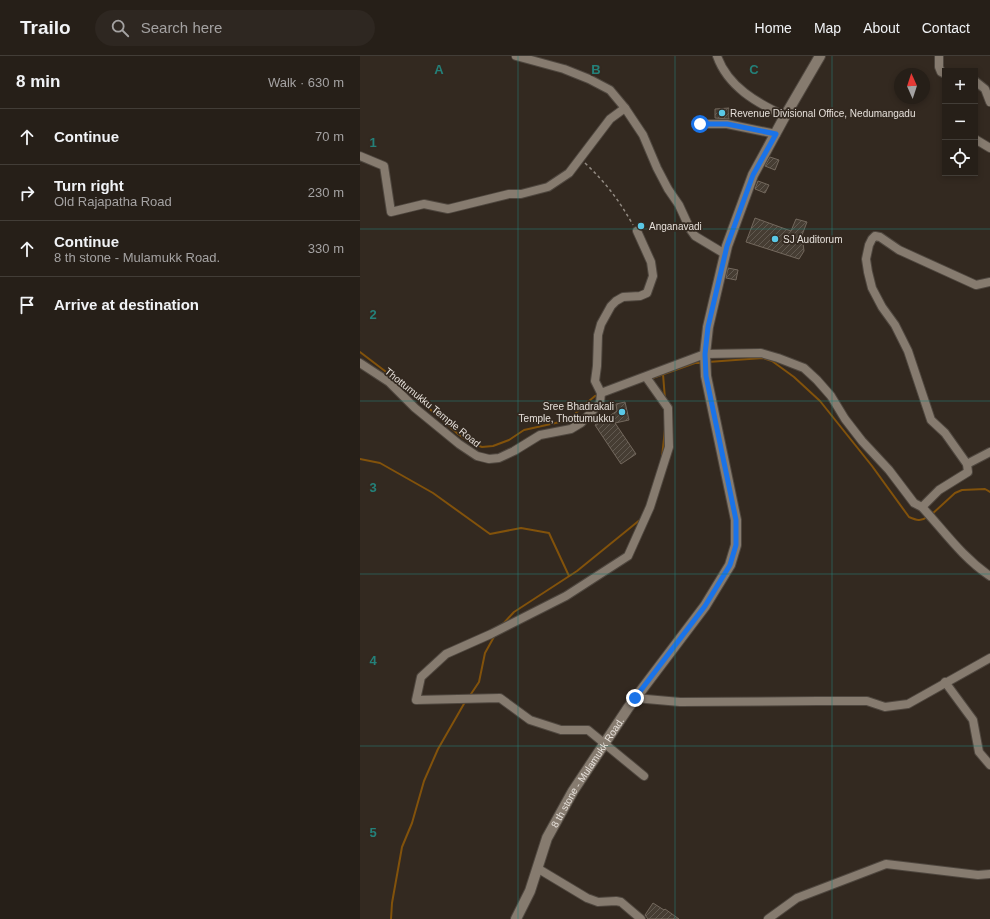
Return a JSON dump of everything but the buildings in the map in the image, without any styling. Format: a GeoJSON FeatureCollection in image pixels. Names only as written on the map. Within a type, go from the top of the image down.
{"type":"FeatureCollection","features":[{"type":"Feature","properties":{"kind":"main road","name":"8 th stone - Mulamukk Road."},"geometry":{"type":"LineString","coordinates":[[516,919],[530,891],[547,838],[573,792],[635,698],[705,606],[730,565],[736,545],[736,520],[706,376],[705,356],[708,327],[725,254],[753,175],[820,56]]}},
{"type":"Feature","properties":{"kind":"street"},"geometry":{"type":"LineString","coordinates":[[516,56],[564,69],[589,79],[610,90],[625,108],[643,135],[657,168],[668,189],[679,205],[690,229],[695,236],[725,254]]}},
{"type":"Feature","properties":{"kind":"street"},"geometry":{"type":"LineString","coordinates":[[717,56],[733,82],[740,90],[766,108],[785,116]]}},
{"type":"Feature","properties":{"kind":"street"},"geometry":{"type":"LineString","coordinates":[[939,56],[939,67],[942,72]]}},
{"type":"Feature","properties":{"kind":"street"},"geometry":{"type":"LineString","coordinates":[[978,84],[988,90],[990,102]]}},
{"type":"Feature","properties":{"kind":"street"},"geometry":{"type":"LineString","coordinates":[[360,156],[384,166],[391,212],[424,204],[448,209],[509,194],[521,194],[548,187],[569,173],[610,119],[625,108]]}},
{"type":"Feature","properties":{"kind":"street"},"geometry":{"type":"LineString","coordinates":[[700,124],[727,124],[776,134]]}},
{"type":"Feature","properties":{"kind":"street"},"geometry":{"type":"LineString","coordinates":[[978,142],[990,148]]}},
{"type":"Feature","properties":{"kind":"street"},"geometry":{"type":"LineString","coordinates":[[637,231],[651,262],[653,276],[647,293],[640,296],[623,297],[616,301],[611,306],[601,324],[598,335],[595,381],[601,393],[648,379],[705,356],[761,353],[804,368],[831,396],[845,419],[862,441],[889,470],[914,503],[926,512],[961,553],[990,576]]}},
{"type":"Feature","properties":{"kind":"street"},"geometry":{"type":"LineString","coordinates":[[926,512],[939,490],[968,472],[967,464],[945,433],[932,420],[908,351],[896,325],[882,307],[872,288],[866,259],[869,245],[875,236],[880,237],[899,250],[976,285],[990,282]]}},
{"type":"Feature","properties":{"kind":"street","name":"Thottumukku Temple Road"},"geometry":{"type":"LineString","coordinates":[[360,363],[389,382],[416,408],[459,444],[477,456],[489,459],[499,458],[514,451],[540,435],[571,428],[581,423],[600,403],[601,393]]}},
{"type":"Feature","properties":{"kind":"street"},"geometry":{"type":"LineString","coordinates":[[644,776],[588,730],[561,730],[530,720],[500,698],[416,700],[421,677],[446,654],[491,634],[566,596],[628,556],[650,507],[669,447],[668,408],[648,379]]}},
{"type":"Feature","properties":{"kind":"street"},"geometry":{"type":"LineString","coordinates":[[967,464],[990,452]]}},
{"type":"Feature","properties":{"kind":"street"},"geometry":{"type":"LineString","coordinates":[[635,698],[680,702],[818,700],[867,701],[885,707],[908,704],[990,658]]}},
{"type":"Feature","properties":{"kind":"street"},"geometry":{"type":"LineString","coordinates":[[945,682],[973,720],[979,752],[990,766]]}},
{"type":"Feature","properties":{"kind":"street"},"geometry":{"type":"LineString","coordinates":[[768,919],[797,898],[886,864],[978,875],[990,874]]}},
{"type":"Feature","properties":{"kind":"street"},"geometry":{"type":"LineString","coordinates":[[537,868],[587,898],[598,902],[621,902],[641,919]]}},
{"type":"Feature","properties":{"kind":"path"},"geometry":{"type":"LineString","coordinates":[[580,159],[596,174],[620,201],[637,231]]}},
{"type":"Feature","properties":{"kind":"waterway"},"geometry":{"type":"LineString","coordinates":[[360,352],[398,381],[458,434],[471,443],[482,447],[493,446],[509,440],[524,430],[569,420],[583,406],[595,396],[599,395]]}},
{"type":"Feature","properties":{"kind":"waterway"},"geometry":{"type":"LineString","coordinates":[[708,362],[763,358],[772,361],[794,377],[820,401],[872,466],[909,517],[918,520],[923,520],[927,517]]}},
{"type":"Feature","properties":{"kind":"waterway"},"geometry":{"type":"LineString","coordinates":[[650,379],[695,363],[701,363]]}},
{"type":"Feature","properties":{"kind":"waterway"},"geometry":{"type":"LineString","coordinates":[[663,374],[665,399]]}},
{"type":"Feature","properties":{"kind":"waterway"},"geometry":{"type":"LineString","coordinates":[[662,457],[665,429]]}},
{"type":"Feature","properties":{"kind":"waterway"},"geometry":{"type":"LineString","coordinates":[[360,459],[380,463],[433,493],[490,534],[521,528],[549,533],[569,576]]}},
{"type":"Feature","properties":{"kind":"waterway"},"geometry":{"type":"LineString","coordinates":[[931,515],[955,493],[962,490],[985,489],[990,492]]}},
{"type":"Feature","properties":{"kind":"waterway"},"geometry":{"type":"LineString","coordinates":[[502,625],[514,612],[577,571],[641,519]]}},
{"type":"Feature","properties":{"kind":"waterway"},"geometry":{"type":"LineString","coordinates":[[469,697],[479,682],[485,653],[495,635]]}},
{"type":"Feature","properties":{"kind":"waterway"},"geometry":{"type":"LineString","coordinates":[[391,919],[392,903],[402,847],[412,823],[424,781],[438,749],[465,702]]}},
{"type":"Feature","properties":{"kind":"place","name":"Revenue Divisional Office, Nedumangadu"},"geometry":{"type":"Point","coordinates":[722,113]}},
{"type":"Feature","properties":{"kind":"place","name":"Anganavadi"},"geometry":{"type":"Point","coordinates":[641,226]}},
{"type":"Feature","properties":{"kind":"place","name":"SJ Auditorum"},"geometry":{"type":"Point","coordinates":[775,239]}},
{"type":"Feature","properties":{"kind":"place","name":"Sree Bhadrakali Temple, Thottumukku"},"geometry":{"type":"Point","coordinates":[622,412]}},
{"type":"Feature","properties":{"kind":"route"},"geometry":{"type":"LineString","coordinates":[[635,698],[705,606],[730,565],[736,545],[736,520],[706,376],[705,354],[708,327],[727,246],[753,175],[776,134],[727,124],[700,124]]}}]}
